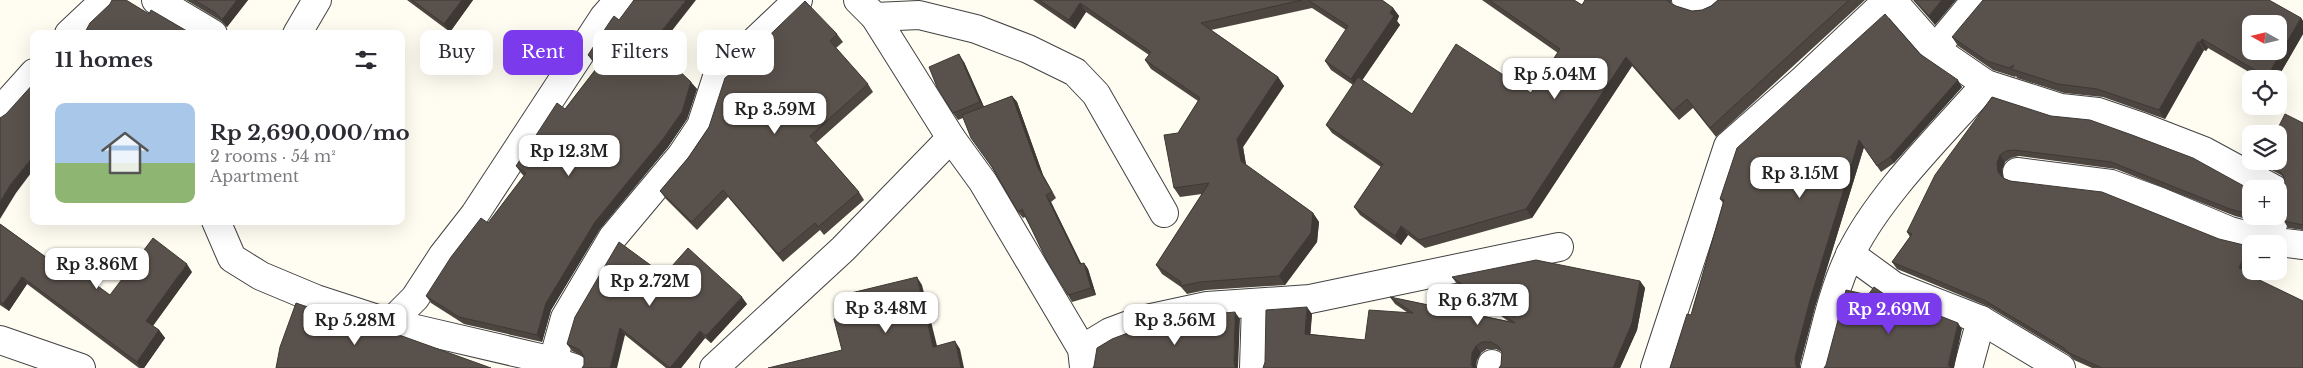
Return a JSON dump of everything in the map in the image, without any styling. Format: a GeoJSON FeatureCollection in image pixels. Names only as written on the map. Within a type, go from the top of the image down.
{"type":"FeatureCollection","features":[{"type":"Feature","properties":{"kind":"street"},"geometry":{"type":"LineString","coordinates":[[73,30],[105,0]]}},
{"type":"Feature","properties":{"kind":"street"},"geometry":{"type":"LineString","coordinates":[[156,0],[207,30]]}},
{"type":"Feature","properties":{"kind":"street"},"geometry":{"type":"LineString","coordinates":[[299,30],[317,0]]}},
{"type":"Feature","properties":{"kind":"street"},"geometry":{"type":"LineString","coordinates":[[390,323],[415,298],[443,255],[475,214],[604,17],[619,0]]}},
{"type":"Feature","properties":{"kind":"street"},"geometry":{"type":"LineString","coordinates":[[218,225],[232,258],[260,276],[316,299],[390,323],[564,364],[565,318],[614,237],[681,156],[701,126],[716,77],[798,0]]}},
{"type":"Feature","properties":{"kind":"street"},"geometry":{"type":"LineString","coordinates":[[1686,0],[1702,4],[1711,0]]}},
{"type":"Feature","properties":{"kind":"street"},"geometry":{"type":"LineString","coordinates":[[1655,368],[1728,146],[1804,79],[1888,0]]}},
{"type":"Feature","properties":{"kind":"street"},"geometry":{"type":"LineString","coordinates":[[1892,0],[1935,49],[1986,84],[2061,108],[2098,112],[2142,127],[2204,151],[2257,180]]}},
{"type":"Feature","properties":{"kind":"street"},"geometry":{"type":"LineString","coordinates":[[1935,49],[1976,0]]}},
{"type":"Feature","properties":{"kind":"street"},"geometry":{"type":"LineString","coordinates":[[867,8],[951,138],[983,182],[1083,359],[1110,332],[1142,320],[1207,306],[1310,299],[1559,247]]}},
{"type":"Feature","properties":{"kind":"street"},"geometry":{"type":"LineString","coordinates":[[867,8],[919,15],[976,29],[1028,49],[1075,72],[1096,94],[1164,213]]}},
{"type":"Feature","properties":{"kind":"street"},"geometry":{"type":"LineString","coordinates":[[0,111],[30,77]]}},
{"type":"Feature","properties":{"kind":"street"},"geometry":{"type":"LineString","coordinates":[[1815,368],[1837,289],[1850,254],[1877,212],[1902,180],[1986,84]]}},
{"type":"Feature","properties":{"kind":"street"},"geometry":{"type":"LineString","coordinates":[[714,368],[844,249],[951,138]]}},
{"type":"Feature","properties":{"kind":"street"},"geometry":{"type":"LineString","coordinates":[[2017,172],[2111,184],[2230,231],[2272,228],[2303,245]]}},
{"type":"Feature","properties":{"kind":"street"},"geometry":{"type":"LineString","coordinates":[[1850,254],[1894,286],[1981,320],[2060,368]]}},
{"type":"Feature","properties":{"kind":"street"},"geometry":{"type":"LineString","coordinates":[[1254,368],[1256,304]]}},
{"type":"Feature","properties":{"kind":"street"},"geometry":{"type":"LineString","coordinates":[[1968,368],[1981,320]]}},
{"type":"Feature","properties":{"kind":"street"},"geometry":{"type":"LineString","coordinates":[[0,340],[81,368]]}},
{"type":"Feature","properties":{"kind":"building"},"geometry":{"type":"Polygon","coordinates":[[[112,0],[126,0],[149,14],[151,10],[185,30],[86,30],[90,23],[112,0]]]}},
{"type":"Feature","properties":{"kind":"building"},"geometry":{"type":"Polygon","coordinates":[[[194,0],[237,0],[222,20],[216,13],[194,0]]]}},
{"type":"Feature","properties":{"kind":"building"},"geometry":{"type":"Polygon","coordinates":[[[412,0],[462,0],[444,24],[412,0]]]}},
{"type":"Feature","properties":{"kind":"building"},"geometry":{"type":"Polygon","coordinates":[[[634,0],[686,0],[662,30],[605,30],[614,16],[619,20],[634,0]]]}},
{"type":"Feature","properties":{"kind":"building"},"geometry":{"type":"Polygon","coordinates":[[[1039,0],[1302,0],[1201,23],[1278,77],[1237,139],[1241,161],[1313,213],[1311,233],[1279,276],[1200,282],[1181,286],[1181,282],[1156,265],[1209,183],[1174,188],[1164,135],[1178,133],[1200,98],[1145,60],[1151,52],[1080,3],[1069,20],[1039,0]]]}},
{"type":"Feature","properties":{"kind":"building"},"geometry":{"type":"Polygon","coordinates":[[[1308,0],[1382,0],[1393,8],[1390,13],[1394,16],[1351,79],[1325,61],[1348,26],[1308,0]]]}},
{"type":"Feature","properties":{"kind":"building"},"geometry":{"type":"Polygon","coordinates":[[[1489,0],[1574,0],[1582,5],[1585,0],[1667,0],[1676,6],[1692,11],[1702,10],[1718,0],[1849,0],[1710,128],[1687,99],[1673,111],[1626,57],[1526,209],[1419,240],[1401,226],[1395,236],[1354,207],[1383,164],[1326,125],[1358,77],[1412,114],[1456,44],[1531,93],[1560,49],[1489,0]]]}},
{"type":"Feature","properties":{"kind":"building"},"geometry":{"type":"Polygon","coordinates":[[[1914,0],[1942,0],[1929,16],[1914,0]]]}},
{"type":"Feature","properties":{"kind":"building"},"geometry":{"type":"Polygon","coordinates":[[[1983,0],[2269,0],[2301,18],[2288,41],[2288,15],[2242,15],[2242,60],[2277,60],[2271,70],[2255,70],[2202,39],[2198,42],[2159,110],[2097,89],[2058,84],[2011,69],[2014,65],[2009,68],[1987,61],[1952,37],[1983,0]]]}},
{"type":"Feature","properties":{"kind":"building"},"geometry":{"type":"Polygon","coordinates":[[[805,1],[837,34],[830,41],[868,84],[810,136],[859,192],[818,227],[815,223],[778,254],[723,190],[692,222],[660,191],[688,158],[709,127],[725,78],[729,75],[774,75],[774,31],[805,1]]]}},
{"type":"Feature","properties":{"kind":"building"},"geometry":{"type":"Polygon","coordinates":[[[1885,14],[1920,54],[1958,80],[1890,157],[1877,166],[1859,140],[1810,300],[1795,358],[1797,368],[1670,368],[1687,314],[1691,315],[1724,200],[1720,199],[1737,148],[1885,14]]]}},
{"type":"Feature","properties":{"kind":"building"},"geometry":{"type":"Polygon","coordinates":[[[593,48],[593,60],[588,55],[593,48]]]}},
{"type":"Feature","properties":{"kind":"building"},"geometry":{"type":"Polygon","coordinates":[[[959,54],[980,102],[953,113],[937,87],[929,67],[959,54]]]}},
{"type":"Feature","properties":{"kind":"building"},"geometry":{"type":"Polygon","coordinates":[[[593,73],[593,75],[684,75],[691,82],[682,112],[663,139],[595,222],[546,303],[537,335],[459,317],[426,296],[451,257],[481,218],[488,223],[526,173],[516,166],[557,103],[565,109],[593,73]]]}},
{"type":"Feature","properties":{"kind":"building"},"geometry":{"type":"Polygon","coordinates":[[[30,87],[30,160],[10,185],[0,202],[0,118],[30,87]]]}},
{"type":"Feature","properties":{"kind":"building"},"geometry":{"type":"Polygon","coordinates":[[[1012,96],[1038,168],[1052,192],[1046,195],[1080,264],[1084,263],[1091,288],[1068,295],[1046,259],[1022,209],[1018,212],[992,167],[971,138],[962,115],[1012,96]]]}},
{"type":"Feature","properties":{"kind":"building"},"geometry":{"type":"Polygon","coordinates":[[[1992,97],[2051,116],[2090,120],[2193,158],[2242,185],[2242,212],[2111,162],[2014,150],[2006,151],[2000,155],[1997,163],[1998,172],[2003,178],[2010,181],[2102,192],[2219,239],[2242,245],[2242,261],[2239,268],[2242,269],[2242,280],[2260,280],[2303,301],[2303,368],[2102,368],[2069,353],[2064,348],[1984,300],[1892,262],[1912,234],[1907,232],[1935,175],[1992,97]]]}},
{"type":"Feature","properties":{"kind":"building"},"geometry":{"type":"Polygon","coordinates":[[[2284,115],[2303,123],[2303,225],[2287,222],[2287,180],[2284,180],[2283,175],[2278,170],[2287,170],[2287,125],[2280,125],[2284,115]]]}},
{"type":"Feature","properties":{"kind":"building"},"geometry":{"type":"Polygon","coordinates":[[[0,224],[61,268],[65,262],[110,295],[153,238],[187,264],[146,321],[159,330],[137,362],[22,277],[3,304],[0,301],[0,224]]]}},
{"type":"Feature","properties":{"kind":"building"},"geometry":{"type":"Polygon","coordinates":[[[619,242],[664,275],[688,248],[742,297],[706,336],[700,331],[670,368],[620,328],[610,368],[582,368],[584,357],[580,350],[567,344],[575,317],[619,242]]]}},
{"type":"Feature","properties":{"kind":"building"},"geometry":{"type":"Polygon","coordinates":[[[1536,260],[1640,281],[1632,323],[1613,368],[1499,368],[1502,352],[1498,346],[1491,342],[1482,342],[1476,346],[1472,353],[1471,365],[1473,368],[1263,368],[1265,362],[1266,310],[1307,307],[1305,334],[1365,340],[1369,310],[1413,313],[1390,297],[1515,323],[1452,277],[1536,260]]]}},
{"type":"Feature","properties":{"kind":"building"},"geometry":{"type":"Polygon","coordinates":[[[917,277],[933,347],[955,341],[961,368],[768,368],[842,350],[834,319],[856,313],[851,293],[917,277]]]}},
{"type":"Feature","properties":{"kind":"building"},"geometry":{"type":"Polygon","coordinates":[[[1874,287],[1884,294],[1958,323],[1948,365],[1950,368],[1824,368],[1846,290],[1868,295],[1874,287]]]}},
{"type":"Feature","properties":{"kind":"building"},"geometry":{"type":"Polygon","coordinates":[[[296,303],[358,324],[357,326],[402,336],[491,368],[276,368],[280,347],[296,303]]]}},
{"type":"Feature","properties":{"kind":"building"},"geometry":{"type":"Polygon","coordinates":[[[1235,312],[1235,368],[1093,368],[1097,348],[1112,339],[1133,331],[1176,333],[1177,320],[1235,312]]]}}]}
